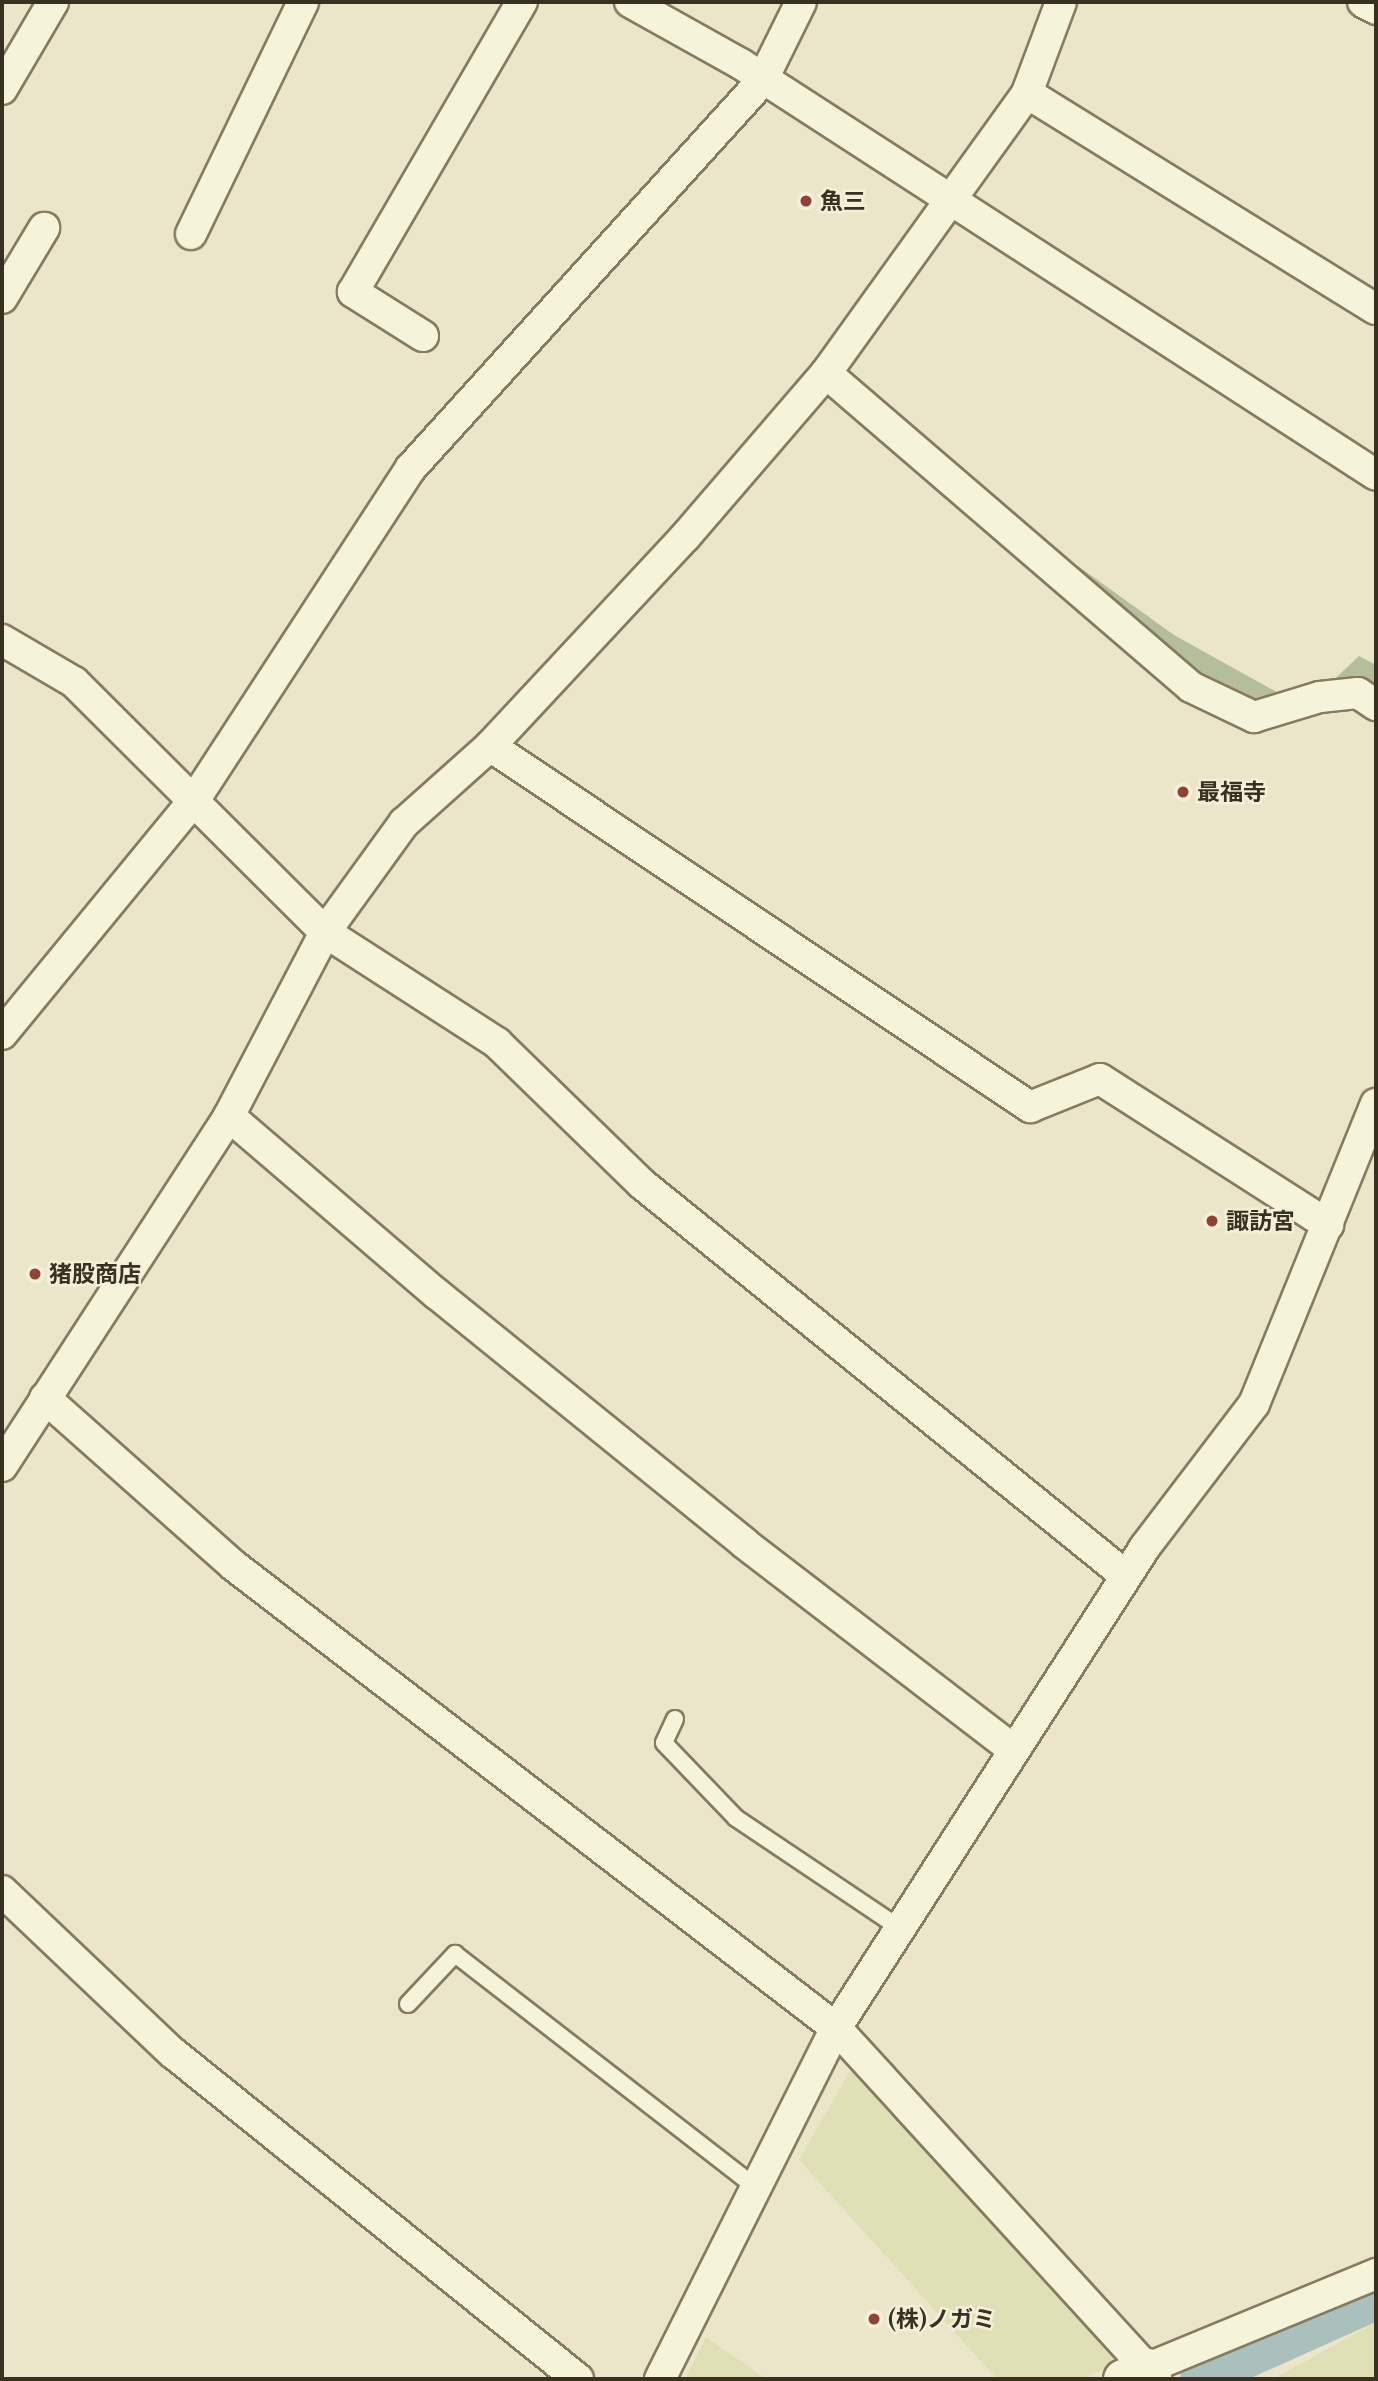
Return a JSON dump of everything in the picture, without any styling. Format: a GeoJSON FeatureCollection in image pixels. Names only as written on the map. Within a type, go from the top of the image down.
{"type":"FeatureCollection","features":[{"type":"Feature","properties":{"kind":"street"},"geometry":{"type":"LineString","coordinates":[[2,89],[53,2]]}},
{"type":"Feature","properties":{"kind":"street"},"geometry":{"type":"LineString","coordinates":[[191,234],[303,2]]}},
{"type":"Feature","properties":{"kind":"street"},"geometry":{"type":"LineString","coordinates":[[423,335],[353,292],[522,2]]}},
{"type":"Feature","properties":{"kind":"street"},"geometry":{"type":"LineString","coordinates":[[630,2],[741,64],[1376,475]]}},
{"type":"Feature","properties":{"kind":"street"},"geometry":{"type":"LineString","coordinates":[[2,1034],[195,799],[410,470],[762,80],[801,2]]}},
{"type":"Feature","properties":{"kind":"street"},"geometry":{"type":"LineString","coordinates":[[2,1466],[229,1116],[325,932],[404,823],[490,746],[685,537],[826,373],[952,202],[1027,93],[1061,2]]}},
{"type":"Feature","properties":{"kind":"street"},"geometry":{"type":"LineString","coordinates":[[1363,2],[1376,9]]}},
{"type":"Feature","properties":{"kind":"street"},"geometry":{"type":"LineString","coordinates":[[1027,93],[1376,309]]}},
{"type":"Feature","properties":{"kind":"street"},"geometry":{"type":"LineString","coordinates":[[2,298],[44,228]]}},
{"type":"Feature","properties":{"kind":"street"},"geometry":{"type":"LineString","coordinates":[[826,373],[1191,687],[1254,717],[1320,697],[1358,693],[1376,705]]}},
{"type":"Feature","properties":{"kind":"street"},"geometry":{"type":"LineString","coordinates":[[2,640],[74,682],[195,799],[325,932],[497,1043],[642,1184],[1126,1576]]}},
{"type":"Feature","properties":{"kind":"street"},"geometry":{"type":"LineString","coordinates":[[490,746],[1031,1107],[1100,1079],[1328,1225]]}},
{"type":"Feature","properties":{"kind":"street"},"geometry":{"type":"LineString","coordinates":[[660,2379],[836,2028],[1126,1576],[1254,1404],[1376,1104]]}},
{"type":"Feature","properties":{"kind":"street"},"geometry":{"type":"LineString","coordinates":[[229,1116],[437,1294],[733,1535],[1014,1750]]}},
{"type":"Feature","properties":{"kind":"street"},"geometry":{"type":"LineString","coordinates":[[45,1398],[233,1565],[836,2028],[1143,2376],[1376,2274]]}},
{"type":"Feature","properties":{"kind":"street"},"geometry":{"type":"LineString","coordinates":[[2,1891],[173,2053],[578,2379]]}},
{"type":"Feature","properties":{"kind":"lane"},"geometry":{"type":"LineString","coordinates":[[675,1719],[664,1744],[736,1818],[900,1928]]}},
{"type":"Feature","properties":{"kind":"lane"},"geometry":{"type":"LineString","coordinates":[[408,2004],[455,1954],[757,2188]]}},
{"type":"Feature","properties":{"kind":"green space"},"geometry":{"type":"Polygon","coordinates":[[[1078,566],[1174,635],[1282,695],[1272,708],[1165,654],[1066,580],[1078,566]]]}},
{"type":"Feature","properties":{"kind":"green space"},"geometry":{"type":"Polygon","coordinates":[[[1359,656],[1376,665],[1376,691],[1322,691],[1359,656]]]}},
{"type":"Feature","properties":{"kind":"green space"},"geometry":{"type":"Polygon","coordinates":[[[854,2064],[1122,2360],[1083,2379],[997,2379],[799,2160],[854,2064]]]}},
{"type":"Feature","properties":{"kind":"green space"},"geometry":{"type":"Polygon","coordinates":[[[1376,2322],[1376,2379],[1273,2379],[1376,2322]]]}},
{"type":"Feature","properties":{"kind":"green space"},"geometry":{"type":"Polygon","coordinates":[[[706,2337],[766,2379],[685,2379],[706,2337]]]}},
{"type":"Feature","properties":{"kind":"waterway"},"geometry":{"type":"LineString","coordinates":[[1200,2379],[1376,2300]]}},
{"type":"Feature","properties":{"kind":"place","name":"魚三"},"geometry":{"type":"Point","coordinates":[806,201]}},
{"type":"Feature","properties":{"kind":"place","name":"最福寺"},"geometry":{"type":"Point","coordinates":[1183,792]}},
{"type":"Feature","properties":{"kind":"place","name":"諏訪宮"},"geometry":{"type":"Point","coordinates":[1212,1221]}},
{"type":"Feature","properties":{"kind":"place","name":"猪股商店"},"geometry":{"type":"Point","coordinates":[35,1274]}},
{"type":"Feature","properties":{"kind":"place","name":"(株)ノガミ"},"geometry":{"type":"Point","coordinates":[874,2319]}}]}
